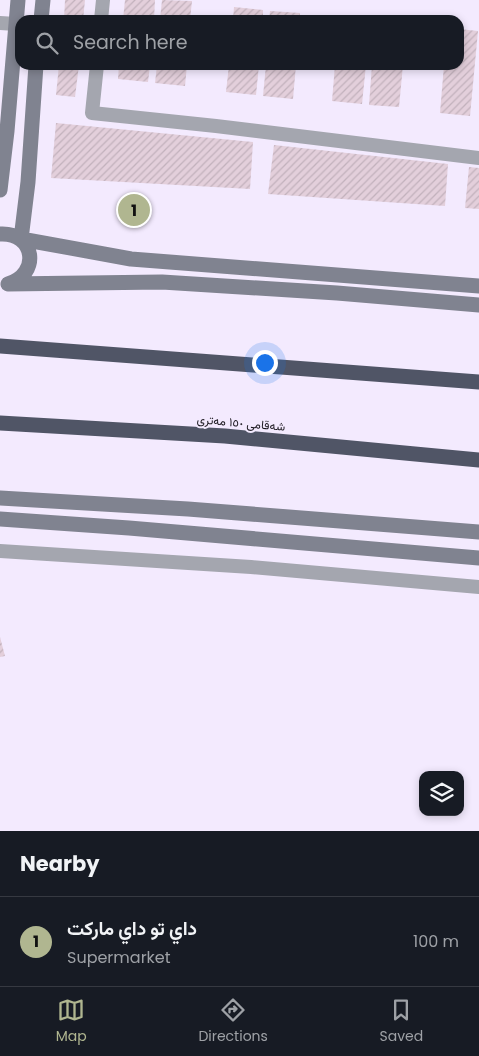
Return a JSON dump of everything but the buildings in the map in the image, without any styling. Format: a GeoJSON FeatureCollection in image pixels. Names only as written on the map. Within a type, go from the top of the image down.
{"type":"FeatureCollection","features":[{"type":"Feature","properties":{"kind":"highway"},"geometry":{"type":"LineString","coordinates":[[0,346],[479,382]]}},
{"type":"Feature","properties":{"kind":"highway","name":"شەقامی ١٥٠ مەتری"},"geometry":{"type":"LineString","coordinates":[[0,423],[225,436],[479,460]]}},
{"type":"Feature","properties":{"kind":"street"},"geometry":{"type":"LineString","coordinates":[[17,15],[18,0]]}},
{"type":"Feature","properties":{"kind":"street"},"geometry":{"type":"LineString","coordinates":[[42,15],[43,0]]}},
{"type":"Feature","properties":{"kind":"street"},"geometry":{"type":"LineString","coordinates":[[102,15],[103,0]]}},
{"type":"Feature","properties":{"kind":"street"},"geometry":{"type":"LineString","coordinates":[[0,23],[15,24]]}},
{"type":"Feature","properties":{"kind":"street"},"geometry":{"type":"LineString","coordinates":[[0,190],[15,36]]}},
{"type":"Feature","properties":{"kind":"street"},"geometry":{"type":"LineString","coordinates":[[4,284],[21,278],[29,266],[29,251],[21,239],[28,182],[36,70]]}},
{"type":"Feature","properties":{"kind":"street"},"geometry":{"type":"LineString","coordinates":[[96,70],[92,114],[216,126],[479,158]]}},
{"type":"Feature","properties":{"kind":"street"},"geometry":{"type":"LineString","coordinates":[[7,131],[14,134],[30,133]]}},
{"type":"Feature","properties":{"kind":"street"},"geometry":{"type":"LineString","coordinates":[[0,234],[8,233],[21,239],[131,259],[479,286]]}},
{"type":"Feature","properties":{"kind":"street"},"geometry":{"type":"LineString","coordinates":[[4,284],[162,282],[337,292],[479,305]]}},
{"type":"Feature","properties":{"kind":"street"},"geometry":{"type":"LineString","coordinates":[[0,498],[188,509],[479,532]]}},
{"type":"Feature","properties":{"kind":"street"},"geometry":{"type":"LineString","coordinates":[[0,519],[479,558]]}},
{"type":"Feature","properties":{"kind":"street"},"geometry":{"type":"LineString","coordinates":[[0,551],[251,567],[479,586]]}},
{"type":"Feature","properties":{"kind":"place","name":"داي تو داي ماركت"},"geometry":{"type":"Point","coordinates":[134,210]}}]}
